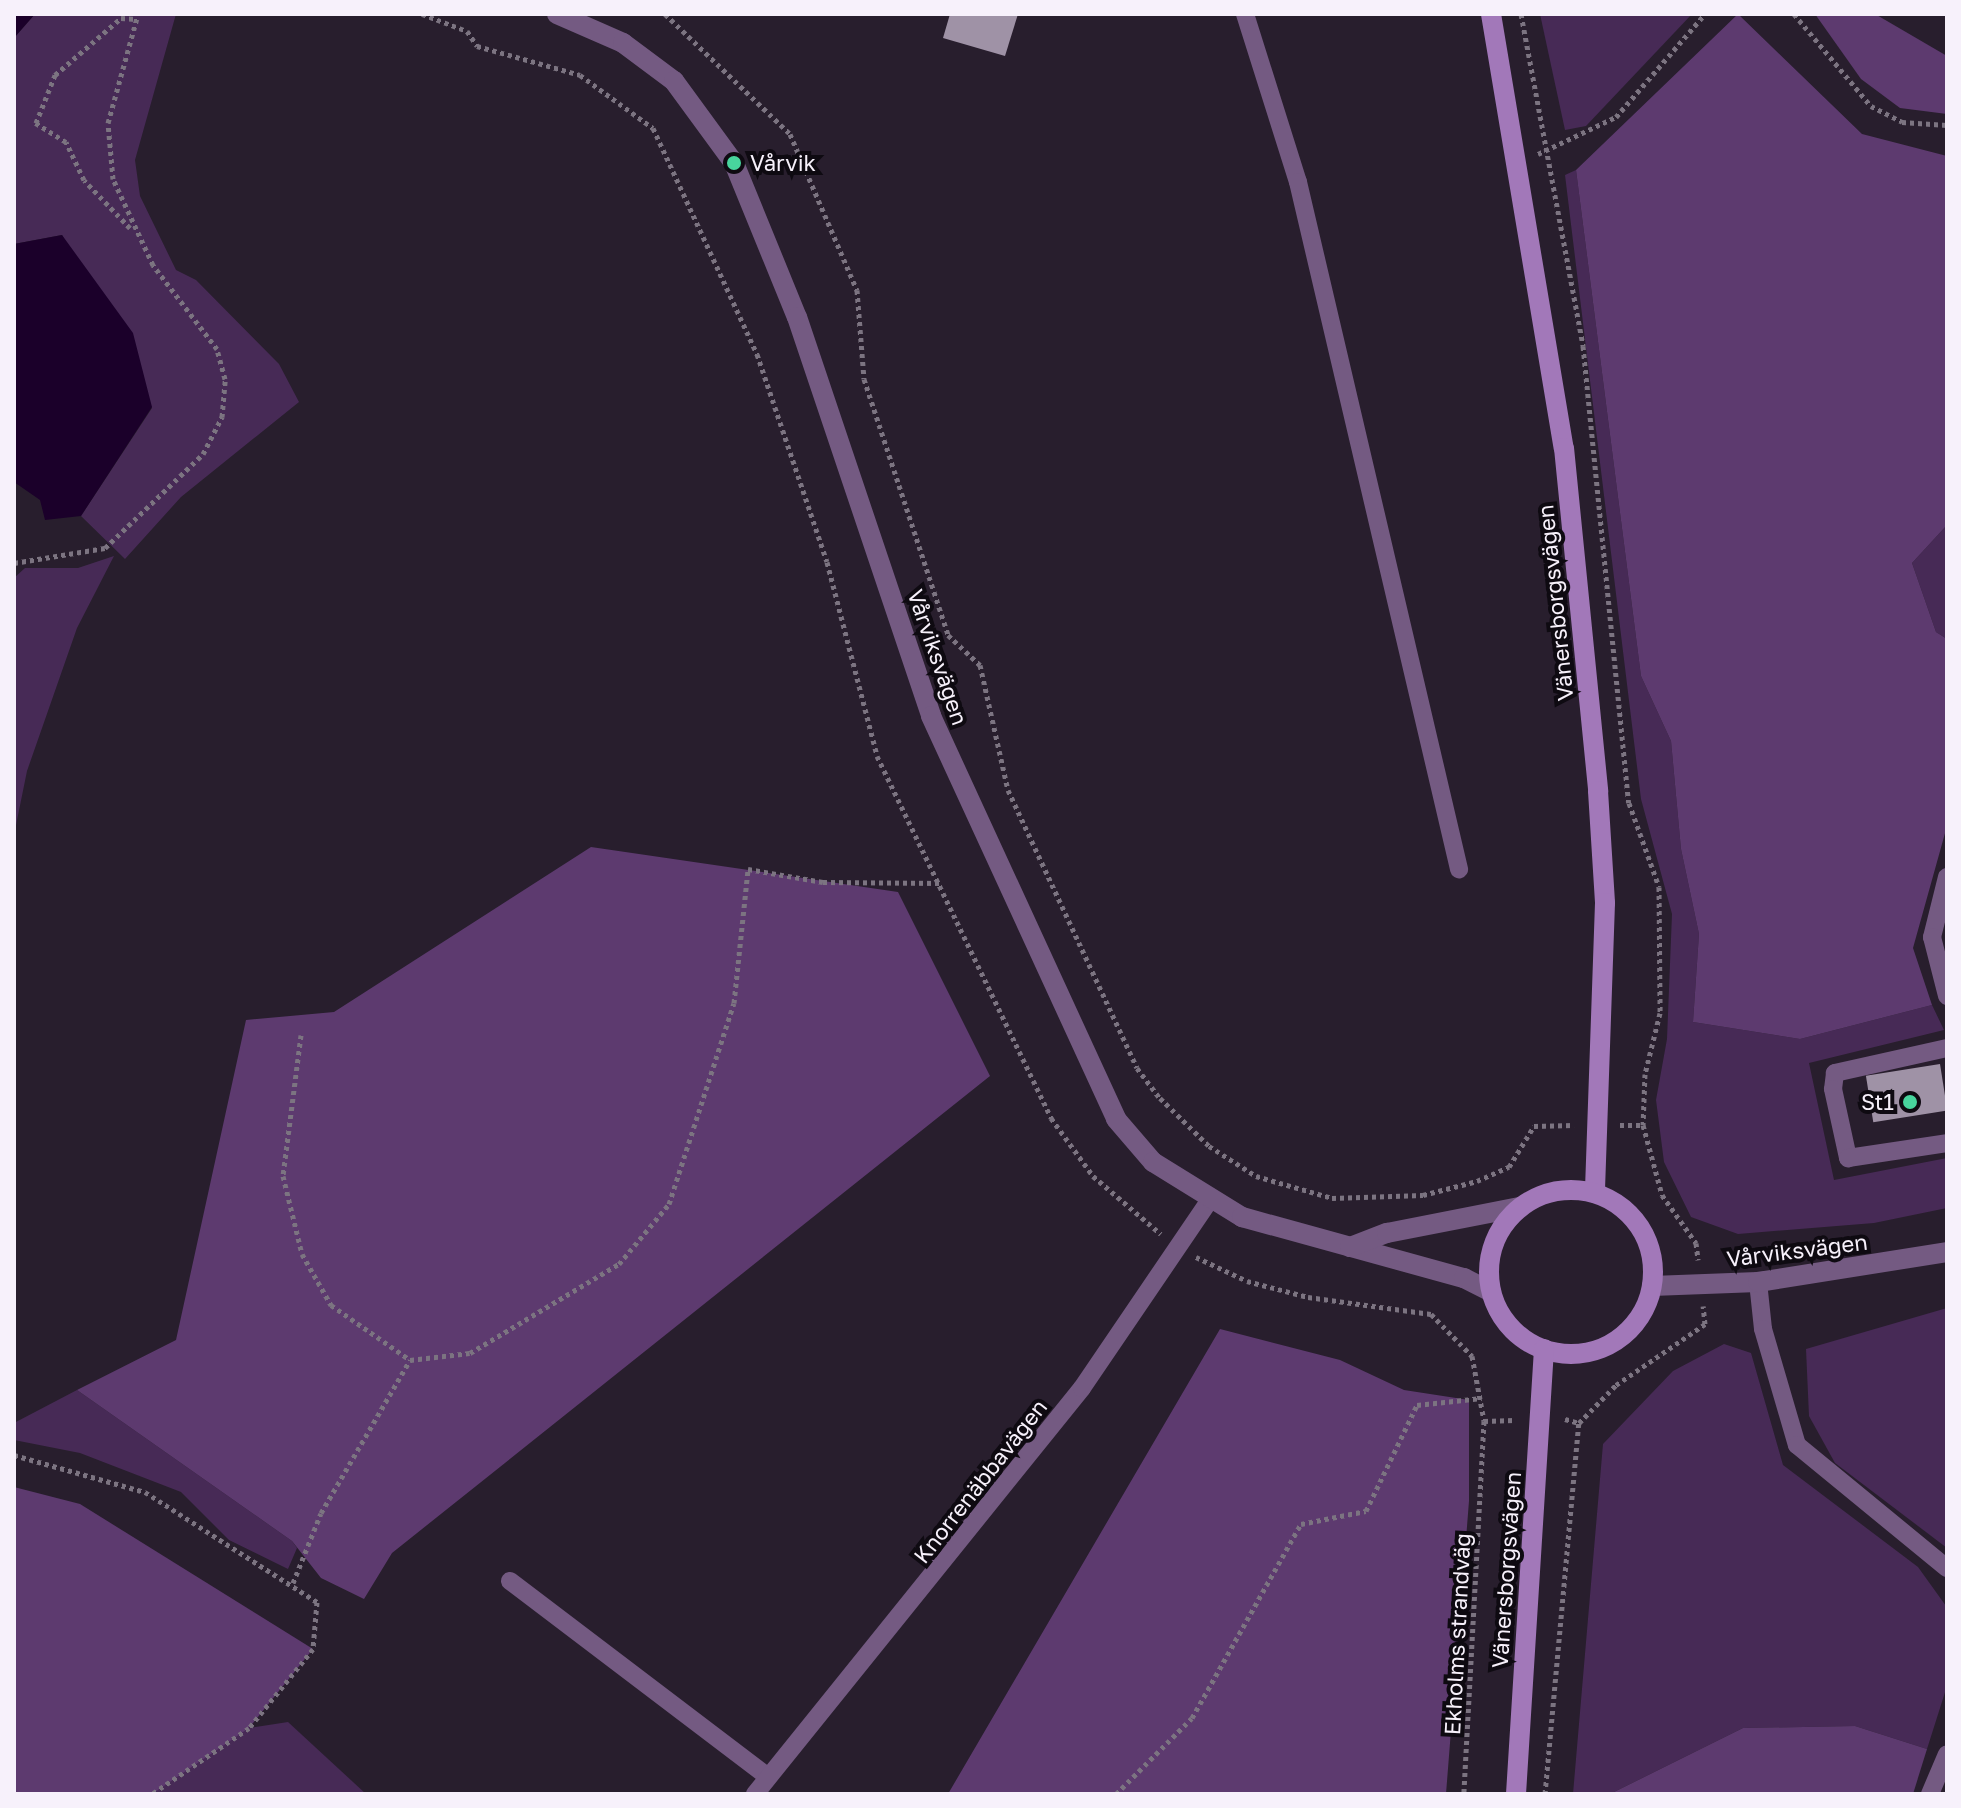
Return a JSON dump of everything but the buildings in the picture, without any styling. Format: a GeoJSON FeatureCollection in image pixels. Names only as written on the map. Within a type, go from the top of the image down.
{"type":"FeatureCollection","features":[{"type":"Feature","properties":{"kind":"main road","name":"Vänersborgsvägen"},"geometry":{"type":"LineString","coordinates":[[1491,14],[1564,448],[1598,791],[1601,1125],[1595,1193]]}},
{"type":"Feature","properties":{"kind":"main road"},"geometry":{"type":"LineString","coordinates":[[1556,1191],[1595,1193],[1641,1229],[1652,1286],[1641,1315],[1619,1338],[1575,1354],[1544,1349],[1509,1326],[1491,1292],[1492,1249],[1520,1207],[1556,1191]]}},
{"type":"Feature","properties":{"kind":"main road","name":"Vänersborgsvägen"},"geometry":{"type":"LineString","coordinates":[[1516,1794],[1537,1419],[1544,1349]]}},
{"type":"Feature","properties":{"kind":"street","name":"Vårviksvägen"},"geometry":{"type":"LineString","coordinates":[[557,14],[657,66],[728,151],[797,317],[931,716],[1072,1034],[1116,1119],[1153,1162],[1210,1200],[1281,1233],[1350,1247],[1491,1292]]}},
{"type":"Feature","properties":{"kind":"street"},"geometry":{"type":"LineString","coordinates":[[1350,1247],[1387,1233],[1520,1207]]}},
{"type":"Feature","properties":{"kind":"street","name":"Vårviksvägen"},"geometry":{"type":"LineString","coordinates":[[1652,1286],[1758,1282],[1947,1252]]}},
{"type":"Feature","properties":{"kind":"lane"},"geometry":{"type":"LineString","coordinates":[[1245,14],[1298,182],[1459,869]]}},
{"type":"Feature","properties":{"kind":"lane"},"geometry":{"type":"LineString","coordinates":[[1947,877],[1932,937],[1947,996]]}},
{"type":"Feature","properties":{"kind":"lane"},"geometry":{"type":"LineString","coordinates":[[1947,1048],[1835,1073],[1833,1089],[1848,1158],[1947,1143]]}},
{"type":"Feature","properties":{"kind":"lane","name":"Knorrenäbbavägen"},"geometry":{"type":"LineString","coordinates":[[755,1794],[1082,1388],[1210,1200]]}},
{"type":"Feature","properties":{"kind":"lane"},"geometry":{"type":"LineString","coordinates":[[1758,1282],[1763,1329],[1797,1445],[1947,1568]]}},
{"type":"Feature","properties":{"kind":"lane"},"geometry":{"type":"LineString","coordinates":[[510,1581],[768,1777]]}},
{"type":"Feature","properties":{"kind":"lane"},"geometry":{"type":"LineString","coordinates":[[1930,1794],[1947,1754]]}},
{"type":"Feature","properties":{"kind":"path","name":"Ekholms strandväg"},"geometry":{"type":"LineString","coordinates":[[422,14],[467,31],[485,49],[580,75],[653,128],[757,354],[827,562],[873,744],[942,883],[1051,1118],[1093,1176],[1179,1246],[1247,1281],[1431,1314],[1472,1356],[1484,1421],[1464,1794]]}},
{"type":"Feature","properties":{"kind":"path"},"geometry":{"type":"LineString","coordinates":[[665,14],[790,134],[857,290],[864,379],[948,635],[956,650],[980,665],[1008,790],[1137,1068],[1160,1098],[1209,1146],[1256,1176],[1332,1198],[1423,1195],[1477,1181],[1509,1167],[1534,1126],[1643,1125],[1662,1195],[1696,1243],[1705,1324],[1616,1385],[1579,1423],[1570,1458],[1545,1794]]}},
{"type":"Feature","properties":{"kind":"path"},"geometry":{"type":"LineString","coordinates":[[1548,151],[1616,117],[1705,14]]}},
{"type":"Feature","properties":{"kind":"path"},"geometry":{"type":"LineString","coordinates":[[1794,14],[1871,106],[1902,122],[1947,125]]}},
{"type":"Feature","properties":{"kind":"path"},"geometry":{"type":"LineString","coordinates":[[14,563],[105,548],[203,454],[222,417],[225,379],[208,329],[132,229],[92,191],[66,142],[36,123],[55,75],[121,18],[137,17],[108,123],[113,179],[132,229]]}},
{"type":"Feature","properties":{"kind":"path"},"geometry":{"type":"LineString","coordinates":[[301,1035],[283,1176],[302,1254],[331,1305],[410,1360],[470,1353],[551,1310],[619,1264],[669,1204],[734,1003],[748,869],[823,882],[942,883]]}},
{"type":"Feature","properties":{"kind":"path"},"geometry":{"type":"LineString","coordinates":[[293,1583],[321,1513],[410,1360]]}},
{"type":"Feature","properties":{"kind":"path"},"geometry":{"type":"LineString","coordinates":[[1116,1794],[1192,1718],[1301,1524],[1366,1511],[1417,1405],[1482,1398]]}},
{"type":"Feature","properties":{"kind":"path"},"geometry":{"type":"LineString","coordinates":[[1484,1421],[1537,1419],[1579,1423]]}},
{"type":"Feature","properties":{"kind":"path"},"geometry":{"type":"LineString","coordinates":[[14,1455],[145,1492],[242,1560],[293,1583],[317,1602],[313,1649],[249,1728],[152,1794]]}},
{"type":"Feature","properties":{"kind":"shaded area"},"geometry":{"type":"Polygon","coordinates":[[[14,14],[35,14],[14,38],[14,14]]]}},
{"type":"Feature","properties":{"kind":"shaded area"},"geometry":{"type":"Polygon","coordinates":[[[35,14],[176,14],[135,160],[140,196],[176,270],[196,280],[279,364],[299,402],[181,497],[125,559],[81,516],[152,408],[62,235],[14,244],[14,38],[35,14]]]}},
{"type":"Feature","properties":{"kind":"shaded area"},"geometry":{"type":"Polygon","coordinates":[[[1540,14],[1692,14],[1586,126],[1565,130],[1540,14]]]}},
{"type":"Feature","properties":{"kind":"shaded area"},"geometry":{"type":"Polygon","coordinates":[[[1738,14],[1862,134],[1947,156],[1947,525],[1912,563],[1936,632],[1947,639],[1947,826],[1913,948],[1932,1005],[1800,1039],[1693,1022],[1699,934],[1681,849],[1671,741],[1641,676],[1576,170],[1738,14]]]}},
{"type":"Feature","properties":{"kind":"shaded area"},"geometry":{"type":"Polygon","coordinates":[[[1815,14],[1875,14],[1947,56],[1947,114],[1900,108],[1861,79],[1815,14]]]}},
{"type":"Feature","properties":{"kind":"shaded area"},"geometry":{"type":"Polygon","coordinates":[[[1576,170],[1641,676],[1671,741],[1681,849],[1699,934],[1693,1022],[1800,1039],[1932,1005],[1944,1030],[1809,1063],[1834,1180],[1947,1158],[1947,1208],[1874,1223],[1738,1234],[1691,1217],[1664,1162],[1656,1100],[1667,1039],[1672,914],[1641,799],[1565,175],[1576,170]]]}},
{"type":"Feature","properties":{"kind":"shaded area"},"geometry":{"type":"Polygon","coordinates":[[[62,235],[133,333],[152,407],[81,516],[45,520],[40,500],[14,482],[14,244],[62,235]]]}},
{"type":"Feature","properties":{"kind":"shaded area"},"geometry":{"type":"Polygon","coordinates":[[[1947,525],[1947,639],[1936,632],[1912,563],[1947,525]]]}},
{"type":"Feature","properties":{"kind":"shaded area"},"geometry":{"type":"Polygon","coordinates":[[[114,556],[77,628],[27,771],[14,835],[14,578],[25,568],[78,568],[114,556]]]}},
{"type":"Feature","properties":{"kind":"shaded area"},"geometry":{"type":"Polygon","coordinates":[[[591,847],[898,892],[990,1076],[392,1553],[364,1599],[321,1578],[292,1541],[77,1390],[176,1340],[246,1020],[334,1012],[591,847]]]}},
{"type":"Feature","properties":{"kind":"shaded area"},"geometry":{"type":"Polygon","coordinates":[[[1947,1308],[1947,1548],[1835,1463],[1809,1416],[1806,1349],[1947,1308]]]}},
{"type":"Feature","properties":{"kind":"shaded area"},"geometry":{"type":"Polygon","coordinates":[[[1220,1329],[1340,1360],[1404,1390],[1469,1400],[1469,1501],[1446,1794],[948,1794],[1220,1329]]]}},
{"type":"Feature","properties":{"kind":"shaded area"},"geometry":{"type":"Polygon","coordinates":[[[1724,1344],[1751,1353],[1783,1465],[1918,1567],[1946,1606],[1947,1686],[1927,1749],[1855,1726],[1743,1728],[1610,1794],[1573,1794],[1603,1444],[1673,1371],[1724,1344]]]}},
{"type":"Feature","properties":{"kind":"shaded area"},"geometry":{"type":"Polygon","coordinates":[[[77,1390],[292,1541],[297,1548],[288,1569],[229,1540],[181,1492],[80,1453],[14,1440],[14,1423],[77,1390]]]}},
{"type":"Feature","properties":{"kind":"shaded area"},"geometry":{"type":"Polygon","coordinates":[[[14,1487],[80,1504],[313,1649],[249,1728],[152,1794],[14,1794],[14,1487]]]}},
{"type":"Feature","properties":{"kind":"shaded area"},"geometry":{"type":"Polygon","coordinates":[[[288,1722],[366,1794],[140,1794],[249,1728],[288,1722]]]}},
{"type":"Feature","properties":{"kind":"shaded area"},"geometry":{"type":"Polygon","coordinates":[[[1855,1726],[1927,1749],[1913,1794],[1610,1794],[1743,1728],[1855,1726]]]}},
{"type":"Feature","properties":{"kind":"place","name":"Vårvik"},"geometry":{"type":"Point","coordinates":[734,163]}},
{"type":"Feature","properties":{"kind":"place","name":"St1"},"geometry":{"type":"Point","coordinates":[1910,1102]}}]}
